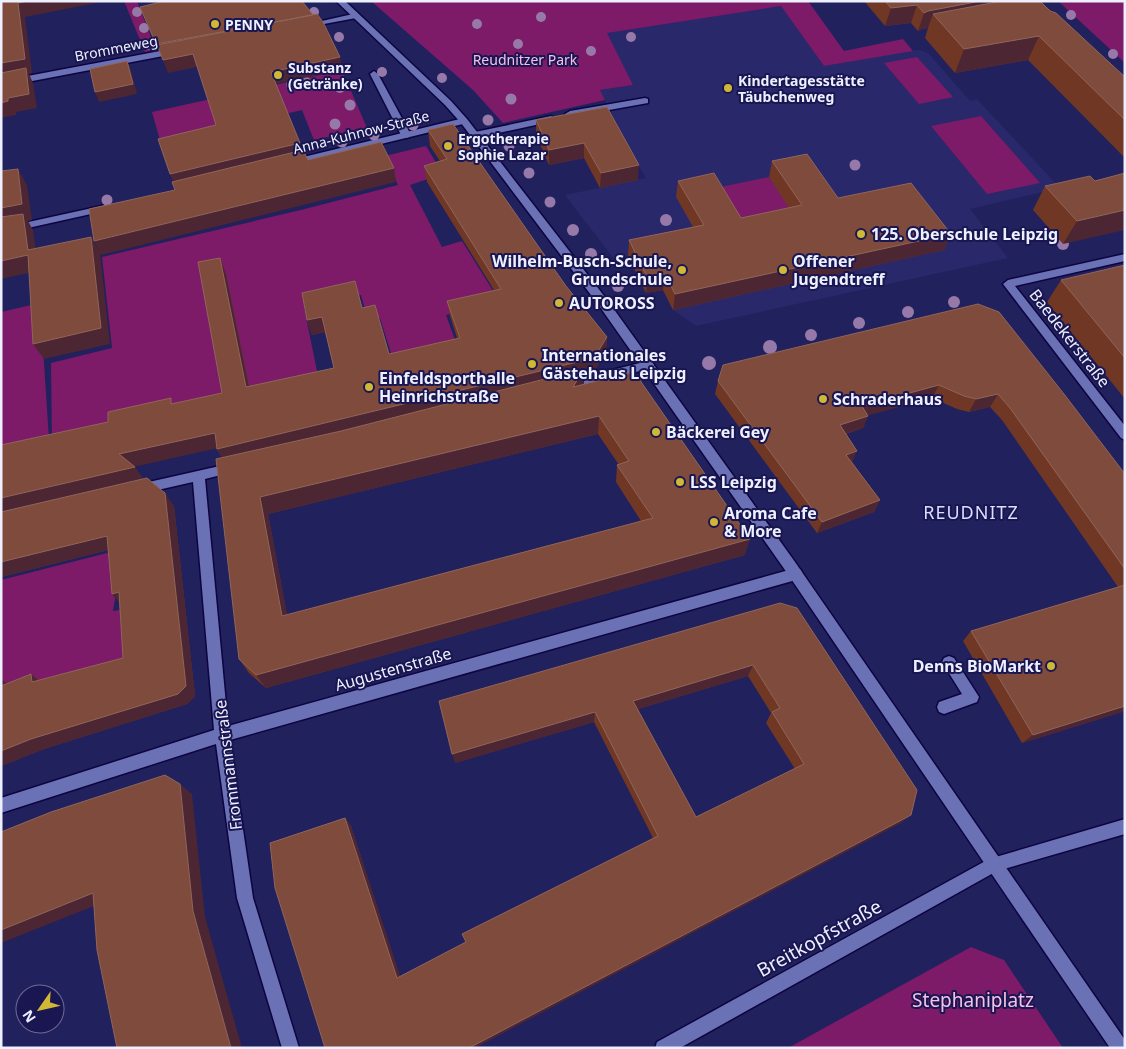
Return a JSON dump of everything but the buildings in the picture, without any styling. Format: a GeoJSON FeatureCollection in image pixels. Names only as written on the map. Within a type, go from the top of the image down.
{"type":"FeatureCollection","features":[{"type":"Feature","properties":{"kind":"street"},"geometry":{"type":"LineString","coordinates":[[340,1],[448,103],[464,121],[648,365],[796,574],[1120,1048]]}},
{"type":"Feature","properties":{"kind":"street"},"geometry":{"type":"LineString","coordinates":[[302,26],[354,16]]}},
{"type":"Feature","properties":{"kind":"street","name":"Brommeweg"},"geometry":{"type":"LineString","coordinates":[[1,84],[186,49]]}},
{"type":"Feature","properties":{"kind":"street"},"geometry":{"type":"LineString","coordinates":[[374,74],[406,135]]}},
{"type":"Feature","properties":{"kind":"street"},"geometry":{"type":"LineString","coordinates":[[475,135],[590,110],[645,101]]}},
{"type":"Feature","properties":{"kind":"street","name":"Anna-Kuhnow-Straße"},"geometry":{"type":"LineString","coordinates":[[280,166],[464,121]]}},
{"type":"Feature","properties":{"kind":"street"},"geometry":{"type":"LineString","coordinates":[[1,231],[116,206]]}},
{"type":"Feature","properties":{"kind":"street","name":"Baedekerstraße"},"geometry":{"type":"LineString","coordinates":[[1125,257],[1008,284],[1125,435]]}},
{"type":"Feature","properties":{"kind":"street"},"geometry":{"type":"LineString","coordinates":[[556,388],[648,365]]}},
{"type":"Feature","properties":{"kind":"street"},"geometry":{"type":"LineString","coordinates":[[126,492],[243,465]]}},
{"type":"Feature","properties":{"kind":"street","name":"Frommannstraße"},"geometry":{"type":"LineString","coordinates":[[199,476],[222,735],[245,898],[291,1048]]}},
{"type":"Feature","properties":{"kind":"street","name":"Augustenstraße"},"geometry":{"type":"LineString","coordinates":[[1,806],[222,735],[796,574]]}},
{"type":"Feature","properties":{"kind":"street"},"geometry":{"type":"LineString","coordinates":[[944,707],[972,697],[950,662]]}},
{"type":"Feature","properties":{"kind":"street","name":"Breitkopfstraße"},"geometry":{"type":"LineString","coordinates":[[663,1048],[994,864],[1125,826]]}},
{"type":"Feature","properties":{"kind":"shaded area"},"geometry":{"type":"Polygon","coordinates":[[[781,6],[824,66],[906,51],[921,50],[929,54],[970,101],[977,99],[1060,188],[970,209],[1008,258],[696,326],[673,310],[663,290],[646,293],[628,257],[614,259],[565,195],[646,178],[632,155],[600,90],[633,85],[606,33],[781,6]]]}},
{"type":"Feature","properties":{"kind":"green space"},"geometry":{"type":"Polygon","coordinates":[[[124,1],[137,1],[156,50],[145,52],[124,1]]]}},
{"type":"Feature","properties":{"kind":"green space","name":"Reudnitzer Park"},"geometry":{"type":"Polygon","coordinates":[[[371,1],[808,1],[844,51],[903,39],[913,51],[824,66],[781,6],[607,33],[633,85],[600,90],[605,100],[503,123],[473,90],[371,1]]]}},
{"type":"Feature","properties":{"kind":"green space"},"geometry":{"type":"Polygon","coordinates":[[[1058,1],[1125,1],[1125,63],[1058,1]]]}},
{"type":"Feature","properties":{"kind":"green space"},"geometry":{"type":"Polygon","coordinates":[[[917,57],[953,97],[919,104],[884,63],[917,57]]]}},
{"type":"Feature","properties":{"kind":"green space"},"geometry":{"type":"Polygon","coordinates":[[[342,70],[367,128],[314,140],[302,110],[255,121],[163,151],[152,112],[342,70]]]}},
{"type":"Feature","properties":{"kind":"green space"},"geometry":{"type":"Polygon","coordinates":[[[981,116],[1040,183],[987,194],[931,126],[981,116]]]}},
{"type":"Feature","properties":{"kind":"green space"},"geometry":{"type":"Polygon","coordinates":[[[426,146],[443,174],[410,185],[442,247],[462,241],[500,302],[446,315],[458,348],[394,363],[380,318],[368,320],[361,295],[304,307],[319,381],[52,447],[51,363],[112,348],[102,257],[398,185],[385,156],[426,146]]]}},
{"type":"Feature","properties":{"kind":"green space"},"geometry":{"type":"Polygon","coordinates":[[[769,177],[799,221],[701,241],[693,226],[729,218],[711,189],[769,177]]]}},
{"type":"Feature","properties":{"kind":"green space"},"geometry":{"type":"Polygon","coordinates":[[[40,303],[52,485],[1,496],[1,312],[40,303]]]}},
{"type":"Feature","properties":{"kind":"green space"},"geometry":{"type":"Polygon","coordinates":[[[123,549],[113,611],[126,609],[130,668],[18,691],[1,688],[1,580],[123,549]]]}},
{"type":"Feature","properties":{"kind":"green space","name":"Stephaniplatz"},"geometry":{"type":"Polygon","coordinates":[[[971,947],[1004,960],[1063,1048],[788,1048],[971,947]]]}},
{"type":"Feature","properties":{"kind":"place","name":"PENNY"},"geometry":{"type":"Point","coordinates":[215,24]}},
{"type":"Feature","properties":{"kind":"place","name":"Substanz (Getränke)"},"geometry":{"type":"Point","coordinates":[278,75]}},
{"type":"Feature","properties":{"kind":"place","name":"Kindertagesstätte Täubchenweg"},"geometry":{"type":"Point","coordinates":[728,88]}},
{"type":"Feature","properties":{"kind":"place","name":"Ergotherapie Sophie Lazar"},"geometry":{"type":"Point","coordinates":[448,146]}},
{"type":"Feature","properties":{"kind":"place","name":"125. Oberschule Leipzig"},"geometry":{"type":"Point","coordinates":[861,234]}},
{"type":"Feature","properties":{"kind":"place","name":"Wilhelm-Busch-Schule, Grundschule"},"geometry":{"type":"Point","coordinates":[682,270]}},
{"type":"Feature","properties":{"kind":"place","name":"Offener Jugendtreff"},"geometry":{"type":"Point","coordinates":[783,270]}},
{"type":"Feature","properties":{"kind":"place","name":"AUTOROSS"},"geometry":{"type":"Point","coordinates":[559,303]}},
{"type":"Feature","properties":{"kind":"place","name":"Internationales Gästehaus Leipzig"},"geometry":{"type":"Point","coordinates":[532,364]}},
{"type":"Feature","properties":{"kind":"place","name":"Einfeldsporthalle Heinrichstraße"},"geometry":{"type":"Point","coordinates":[369,387]}},
{"type":"Feature","properties":{"kind":"place","name":"Schraderhaus"},"geometry":{"type":"Point","coordinates":[823,399]}},
{"type":"Feature","properties":{"kind":"place","name":"Bäckerei Gey"},"geometry":{"type":"Point","coordinates":[656,432]}},
{"type":"Feature","properties":{"kind":"place","name":"LSS Leipzig"},"geometry":{"type":"Point","coordinates":[680,482]}},
{"type":"Feature","properties":{"kind":"place","name":"Aroma Cafe & More"},"geometry":{"type":"Point","coordinates":[714,522]}},
{"type":"Feature","properties":{"kind":"place","name":"Denns BioMarkt"},"geometry":{"type":"Point","coordinates":[1051,666]}},
{"type":"Feature","properties":{"kind":"district","name":"REUDNITZ"},"geometry":{"type":"Point","coordinates":[971,512]}}]}
